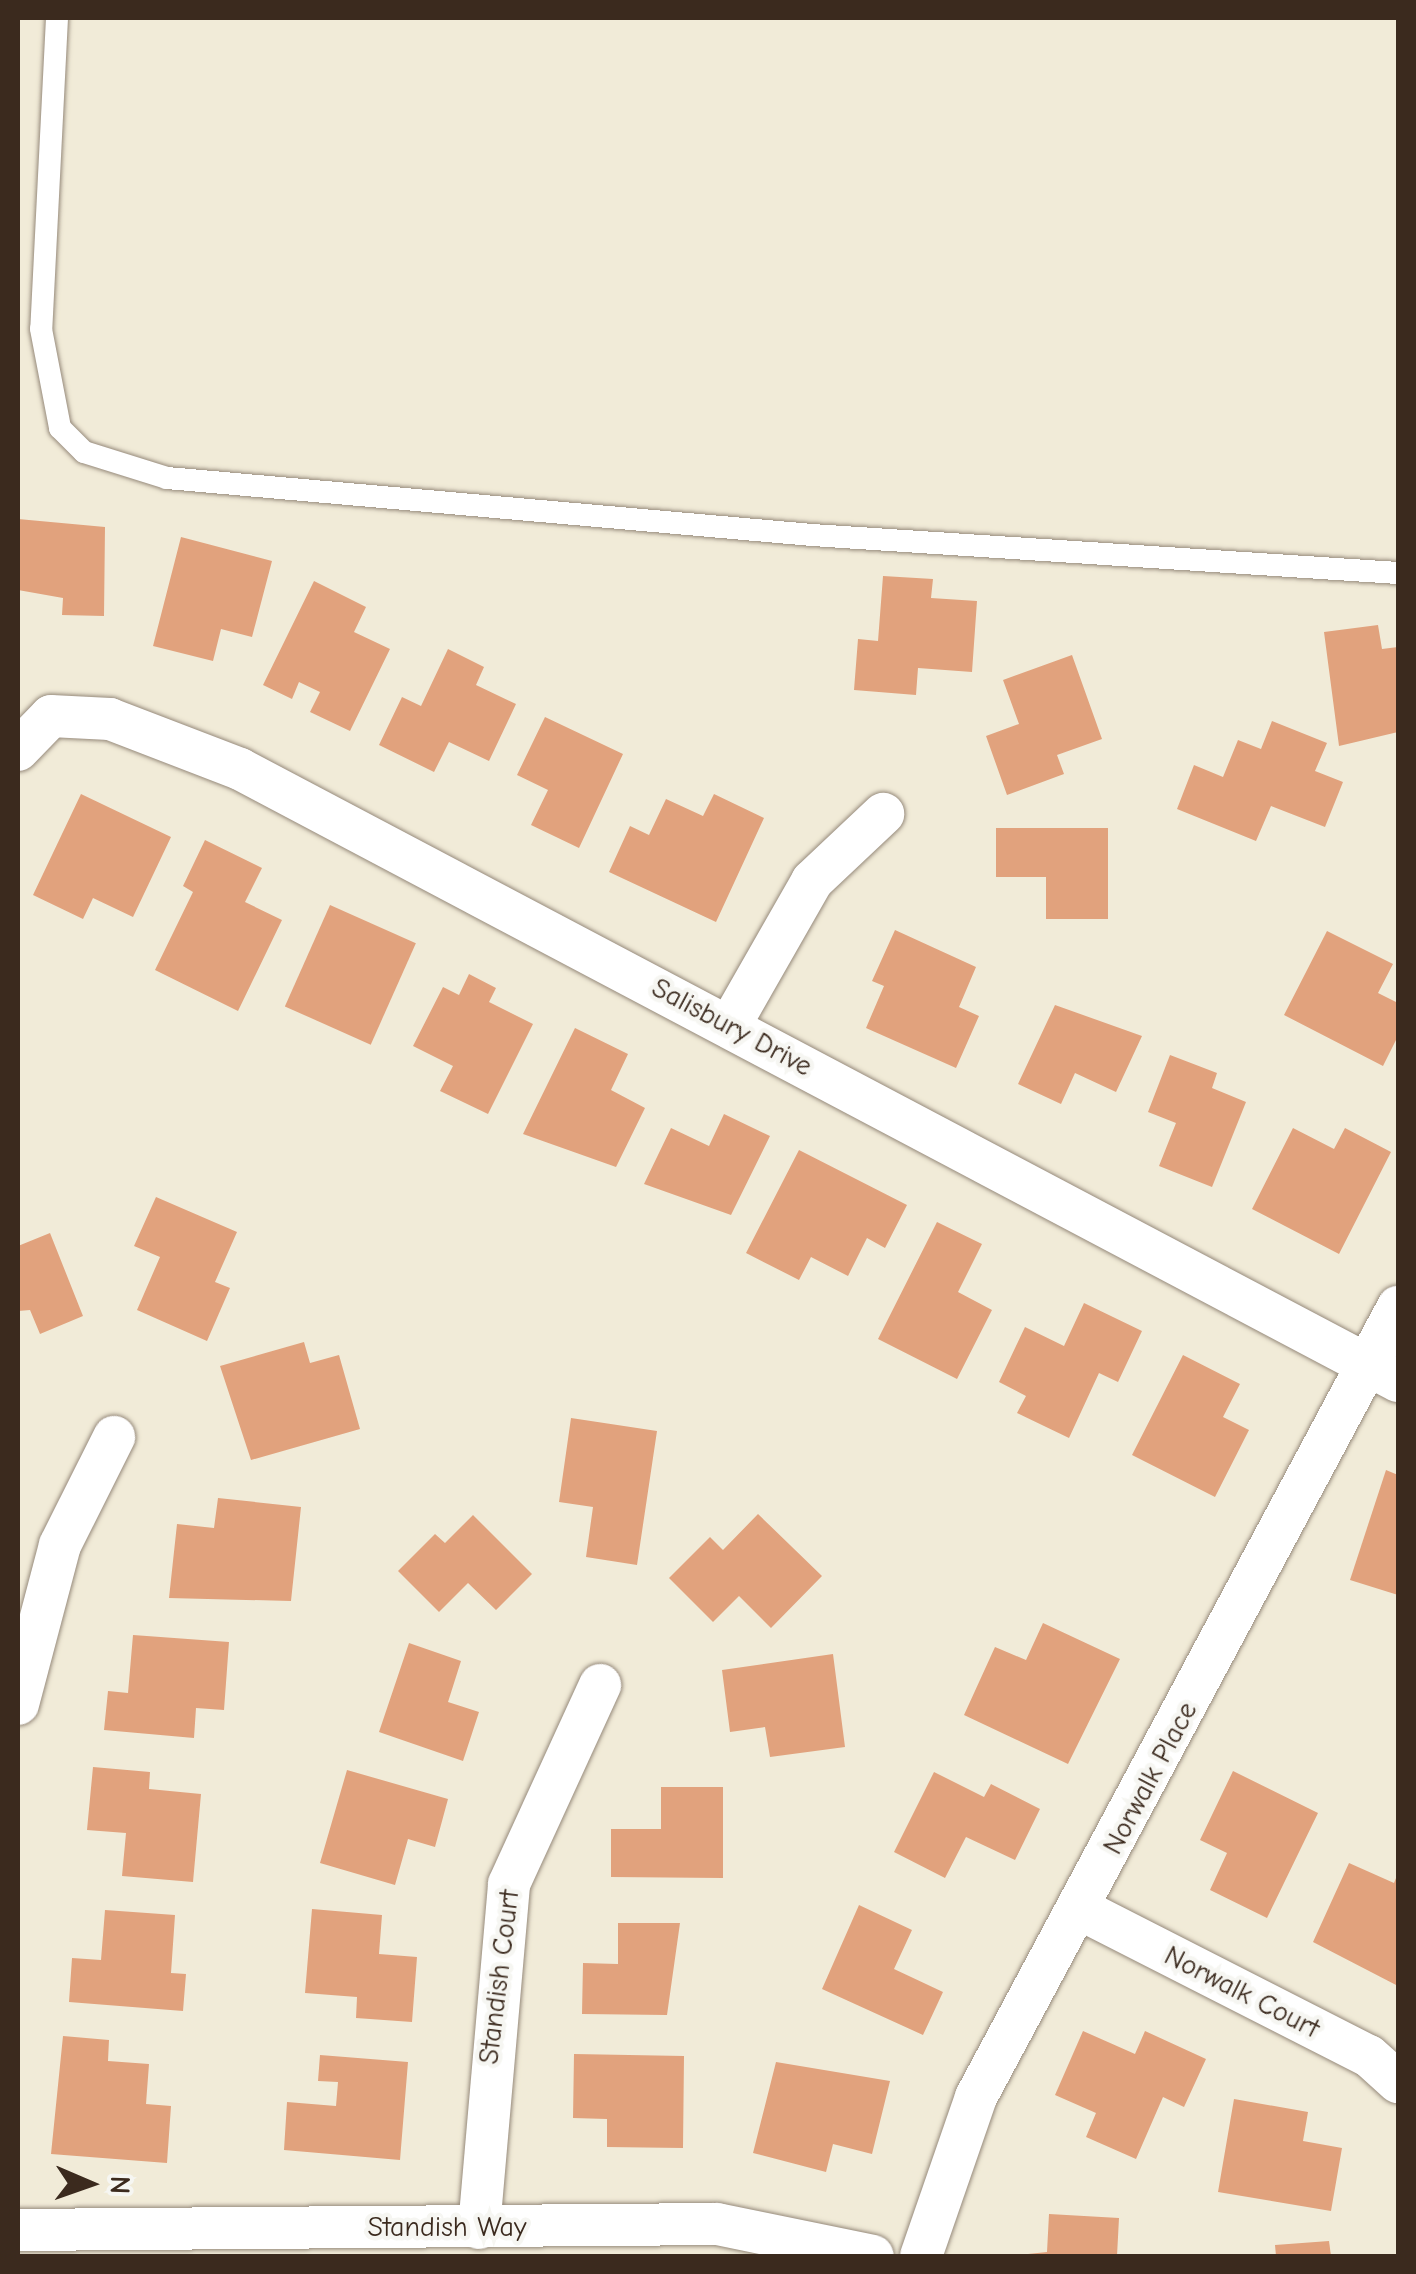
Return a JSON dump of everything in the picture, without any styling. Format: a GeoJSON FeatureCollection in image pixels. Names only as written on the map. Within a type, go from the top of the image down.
{"type":"FeatureCollection","features":[{"type":"Feature","properties":{"kind":"street","name":"Salisbury Drive"},"geometry":{"type":"LineString","coordinates":[[18,750],[50,716],[110,719],[240,769],[730,1024],[1384,1374]]}},
{"type":"Feature","properties":{"kind":"street"},"geometry":{"type":"LineString","coordinates":[[730,1024],[812,881],[883,814]]}},
{"type":"Feature","properties":{"kind":"street","name":"Norwalk Place"},"geometry":{"type":"LineString","coordinates":[[920,2256],[976,2097],[1384,1374],[1398,1307]]}},
{"type":"Feature","properties":{"kind":"street"},"geometry":{"type":"LineString","coordinates":[[18,1704],[60,1545],[114,1437]]}},
{"type":"Feature","properties":{"kind":"street","name":"Standish Court"},"geometry":{"type":"LineString","coordinates":[[479,2228],[510,1884],[533,1816],[600,1686]]}},
{"type":"Feature","properties":{"kind":"street","name":"Norwalk Court"},"geometry":{"type":"LineString","coordinates":[[1080,1910],[1369,2056],[1398,2082]]}},
{"type":"Feature","properties":{"kind":"street","name":"Standish Way"},"geometry":{"type":"LineString","coordinates":[[18,2230],[717,2224],[873,2256]]}},
{"type":"Feature","properties":{"kind":"lane"},"geometry":{"type":"LineString","coordinates":[[57,18],[41,329],[60,428],[84,452],[167,478],[812,535],[1398,573]]}},
{"type":"Feature","properties":{"kind":"building"},"geometry":{"type":"Polygon","coordinates":[[[18,519],[105,527],[104,616],[62,615],[63,598],[18,590],[18,519]]]}},
{"type":"Feature","properties":{"kind":"building"},"geometry":{"type":"Polygon","coordinates":[[[181,537],[272,561],[252,637],[221,629],[213,661],[153,646],[181,537]]]}},
{"type":"Feature","properties":{"kind":"building"},"geometry":{"type":"Polygon","coordinates":[[[883,576],[933,579],[931,598],[977,601],[972,672],[918,668],[916,695],[854,690],[858,639],[878,641],[883,576]]]}},
{"type":"Feature","properties":{"kind":"building"},"geometry":{"type":"Polygon","coordinates":[[[314,581],[366,607],[354,632],[390,649],[350,731],[310,712],[320,692],[299,682],[292,699],[263,685],[314,581]]]}},
{"type":"Feature","properties":{"kind":"building"},"geometry":{"type":"Polygon","coordinates":[[[1378,625],[1382,649],[1398,647],[1398,732],[1339,746],[1324,632],[1378,625]]]}},
{"type":"Feature","properties":{"kind":"building"},"geometry":{"type":"Polygon","coordinates":[[[448,649],[484,667],[476,685],[516,704],[489,761],[449,742],[434,772],[379,745],[402,697],[421,706],[448,649]]]}},
{"type":"Feature","properties":{"kind":"building"},"geometry":{"type":"Polygon","coordinates":[[[1072,655],[1102,739],[1057,755],[1064,774],[1007,795],[986,736],[1019,724],[1003,680],[1072,655]]]}},
{"type":"Feature","properties":{"kind":"building"},"geometry":{"type":"Polygon","coordinates":[[[545,717],[623,754],[579,848],[531,825],[548,790],[517,775],[545,717]]]}},
{"type":"Feature","properties":{"kind":"building"},"geometry":{"type":"Polygon","coordinates":[[[1272,721],[1327,743],[1315,771],[1343,782],[1325,827],[1271,806],[1256,841],[1177,809],[1194,765],[1223,777],[1238,740],[1261,749],[1272,721]]]}},
{"type":"Feature","properties":{"kind":"building"},"geometry":{"type":"Polygon","coordinates":[[[81,794],[171,837],[133,917],[93,898],[83,919],[33,895],[81,794]]]}},
{"type":"Feature","properties":{"kind":"building"},"geometry":{"type":"Polygon","coordinates":[[[714,794],[764,818],[716,922],[609,872],[630,826],[649,835],[666,799],[703,816],[714,794]]]}},
{"type":"Feature","properties":{"kind":"building"},"geometry":{"type":"Polygon","coordinates":[[[996,828],[1108,828],[1108,919],[1046,919],[1046,877],[996,877],[996,828]]]}},
{"type":"Feature","properties":{"kind":"building"},"geometry":{"type":"Polygon","coordinates":[[[205,840],[262,868],[245,902],[282,920],[238,1011],[155,970],[193,892],[183,886],[205,840]]]}},
{"type":"Feature","properties":{"kind":"building"},"geometry":{"type":"Polygon","coordinates":[[[330,905],[416,943],[371,1045],[285,1006],[330,905]]]}},
{"type":"Feature","properties":{"kind":"building"},"geometry":{"type":"Polygon","coordinates":[[[895,930],[976,967],[959,1007],[979,1016],[956,1068],[866,1028],[884,986],[872,981],[895,930]]]}},
{"type":"Feature","properties":{"kind":"building"},"geometry":{"type":"Polygon","coordinates":[[[1327,931],[1393,964],[1378,993],[1398,1003],[1398,1036],[1383,1066],[1284,1015],[1327,931]]]}},
{"type":"Feature","properties":{"kind":"building"},"geometry":{"type":"Polygon","coordinates":[[[469,974],[496,988],[489,1002],[533,1024],[488,1114],[440,1091],[453,1066],[413,1046],[443,987],[459,995],[469,974]]]}},
{"type":"Feature","properties":{"kind":"building"},"geometry":{"type":"Polygon","coordinates":[[[1055,1005],[1142,1036],[1116,1092],[1075,1073],[1061,1104],[1018,1084],[1055,1005]]]}},
{"type":"Feature","properties":{"kind":"building"},"geometry":{"type":"Polygon","coordinates":[[[575,1028],[628,1054],[611,1090],[645,1108],[616,1167],[523,1134],[575,1028]]]}},
{"type":"Feature","properties":{"kind":"building"},"geometry":{"type":"Polygon","coordinates":[[[1170,1055],[1217,1073],[1212,1088],[1246,1102],[1212,1187],[1159,1166],[1176,1123],[1148,1112],[1170,1055]]]}},
{"type":"Feature","properties":{"kind":"building"},"geometry":{"type":"Polygon","coordinates":[[[724,1114],[770,1136],[731,1215],[644,1184],[671,1128],[709,1146],[724,1114]]]}},
{"type":"Feature","properties":{"kind":"building"},"geometry":{"type":"Polygon","coordinates":[[[1293,1128],[1334,1149],[1345,1128],[1391,1152],[1339,1254],[1252,1209],[1293,1128]]]}},
{"type":"Feature","properties":{"kind":"building"},"geometry":{"type":"Polygon","coordinates":[[[799,1150],[907,1205],[885,1248],[867,1238],[848,1276],[811,1257],[799,1280],[746,1253],[799,1150]]]}},
{"type":"Feature","properties":{"kind":"building"},"geometry":{"type":"Polygon","coordinates":[[[156,1197],[237,1232],[215,1282],[230,1288],[207,1341],[137,1310],[160,1257],[134,1246],[156,1197]]]}},
{"type":"Feature","properties":{"kind":"building"},"geometry":{"type":"Polygon","coordinates":[[[937,1222],[982,1244],[958,1292],[992,1310],[957,1379],[878,1339],[937,1222]]]}},
{"type":"Feature","properties":{"kind":"building"},"geometry":{"type":"Polygon","coordinates":[[[50,1233],[83,1316],[40,1334],[30,1310],[18,1311],[18,1246],[50,1233]]]}},
{"type":"Feature","properties":{"kind":"building"},"geometry":{"type":"Polygon","coordinates":[[[1084,1303],[1142,1331],[1118,1382],[1099,1373],[1069,1438],[1017,1413],[1026,1396],[999,1382],[1025,1327],[1064,1346],[1084,1303]]]}},
{"type":"Feature","properties":{"kind":"building"},"geometry":{"type":"Polygon","coordinates":[[[304,1342],[310,1363],[339,1355],[360,1429],[251,1460],[220,1366],[304,1342]]]}},
{"type":"Feature","properties":{"kind":"building"},"geometry":{"type":"Polygon","coordinates":[[[1183,1355],[1240,1384],[1223,1417],[1249,1430],[1215,1497],[1132,1455],[1183,1355]]]}},
{"type":"Feature","properties":{"kind":"building"},"geometry":{"type":"Polygon","coordinates":[[[571,1418],[657,1431],[637,1565],[586,1557],[593,1507],[559,1502],[571,1418]]]}},
{"type":"Feature","properties":{"kind":"building"},"geometry":{"type":"Polygon","coordinates":[[[1386,1470],[1398,1475],[1398,1595],[1350,1580],[1386,1470]]]}},
{"type":"Feature","properties":{"kind":"building"},"geometry":{"type":"Polygon","coordinates":[[[218,1498],[301,1507],[291,1601],[169,1598],[177,1524],[214,1528],[218,1498]]]}},
{"type":"Feature","properties":{"kind":"building"},"geometry":{"type":"Polygon","coordinates":[[[758,1514],[822,1576],[771,1628],[739,1596],[713,1622],[669,1578],[710,1537],[723,1550],[758,1514]]]}},
{"type":"Feature","properties":{"kind":"building"},"geometry":{"type":"Polygon","coordinates":[[[473,1515],[532,1574],[496,1610],[468,1583],[439,1612],[398,1571],[435,1534],[445,1543],[473,1515]]]}},
{"type":"Feature","properties":{"kind":"building"},"geometry":{"type":"Polygon","coordinates":[[[1043,1623],[1120,1659],[1068,1764],[964,1715],[995,1647],[1026,1660],[1043,1623]]]}},
{"type":"Feature","properties":{"kind":"building"},"geometry":{"type":"Polygon","coordinates":[[[133,1635],[229,1642],[224,1710],[196,1708],[194,1738],[104,1730],[108,1691],[128,1693],[133,1635]]]}},
{"type":"Feature","properties":{"kind":"building"},"geometry":{"type":"Polygon","coordinates":[[[409,1643],[461,1661],[448,1702],[479,1712],[463,1761],[379,1732],[409,1643]]]}},
{"type":"Feature","properties":{"kind":"building"},"geometry":{"type":"Polygon","coordinates":[[[833,1654],[845,1747],[770,1757],[765,1727],[730,1732],[722,1670],[833,1654]]]}},
{"type":"Feature","properties":{"kind":"building"},"geometry":{"type":"Polygon","coordinates":[[[93,1767],[150,1772],[149,1789],[201,1794],[193,1882],[122,1876],[126,1833],[87,1830],[93,1767]]]}},
{"type":"Feature","properties":{"kind":"building"},"geometry":{"type":"Polygon","coordinates":[[[347,1770],[448,1799],[435,1847],[408,1839],[395,1885],[320,1863],[347,1770]]]}},
{"type":"Feature","properties":{"kind":"building"},"geometry":{"type":"Polygon","coordinates":[[[1233,1771],[1318,1813],[1267,1918],[1210,1890],[1227,1853],[1200,1840],[1233,1771]]]}},
{"type":"Feature","properties":{"kind":"building"},"geometry":{"type":"Polygon","coordinates":[[[934,1772],[984,1797],[991,1784],[1040,1809],[1015,1860],[966,1837],[945,1878],[894,1852],[934,1772]]]}},
{"type":"Feature","properties":{"kind":"building"},"geometry":{"type":"Polygon","coordinates":[[[661,1787],[723,1787],[723,1878],[611,1877],[611,1829],[661,1829],[661,1787]]]}},
{"type":"Feature","properties":{"kind":"building"},"geometry":{"type":"Polygon","coordinates":[[[1349,1863],[1394,1883],[1398,1873],[1398,1986],[1313,1942],[1349,1863]]]}},
{"type":"Feature","properties":{"kind":"building"},"geometry":{"type":"Polygon","coordinates":[[[859,1905],[912,1930],[894,1969],[943,1992],[923,2035],[822,1989],[859,1905]]]}},
{"type":"Feature","properties":{"kind":"building"},"geometry":{"type":"Polygon","coordinates":[[[312,1909],[382,1915],[379,1954],[417,1957],[412,2022],[356,2018],[357,1997],[305,1993],[312,1909]]]}},
{"type":"Feature","properties":{"kind":"building"},"geometry":{"type":"Polygon","coordinates":[[[105,1910],[175,1915],[171,1973],[186,1974],[183,2011],[69,2002],[72,1958],[101,1960],[105,1910]]]}},
{"type":"Feature","properties":{"kind":"building"},"geometry":{"type":"Polygon","coordinates":[[[618,1923],[680,1923],[667,2015],[582,2014],[583,1963],[618,1964],[618,1923]]]}},
{"type":"Feature","properties":{"kind":"building"},"geometry":{"type":"Polygon","coordinates":[[[1083,2031],[1135,2054],[1145,2031],[1206,2059],[1184,2107],[1163,2097],[1136,2159],[1086,2137],[1096,2113],[1055,2095],[1083,2031]]]}},
{"type":"Feature","properties":{"kind":"building"},"geometry":{"type":"Polygon","coordinates":[[[63,2036],[109,2040],[108,2061],[149,2064],[146,2104],[171,2106],[167,2163],[51,2154],[63,2036]]]}},
{"type":"Feature","properties":{"kind":"building"},"geometry":{"type":"Polygon","coordinates":[[[574,2054],[684,2056],[683,2148],[607,2147],[607,2119],[573,2118],[574,2054]]]}},
{"type":"Feature","properties":{"kind":"building"},"geometry":{"type":"Polygon","coordinates":[[[320,2055],[408,2062],[400,2160],[284,2150],[287,2102],[336,2106],[338,2082],[318,2081],[320,2055]]]}},
{"type":"Feature","properties":{"kind":"building"},"geometry":{"type":"Polygon","coordinates":[[[776,2062],[890,2081],[872,2154],[833,2144],[826,2172],[753,2153],[776,2062]]]}},
{"type":"Feature","properties":{"kind":"building"},"geometry":{"type":"Polygon","coordinates":[[[1234,2099],[1308,2112],[1303,2141],[1342,2148],[1331,2211],[1218,2192],[1234,2099]]]}},
{"type":"Feature","properties":{"kind":"building"},"geometry":{"type":"Polygon","coordinates":[[[1049,2214],[1119,2218],[1117,2256],[1008,2256],[1047,2252],[1049,2214]]]}},
{"type":"Feature","properties":{"kind":"building"},"geometry":{"type":"Polygon","coordinates":[[[1329,2241],[1331,2256],[1276,2256],[1275,2245],[1329,2241]]]}}]}
